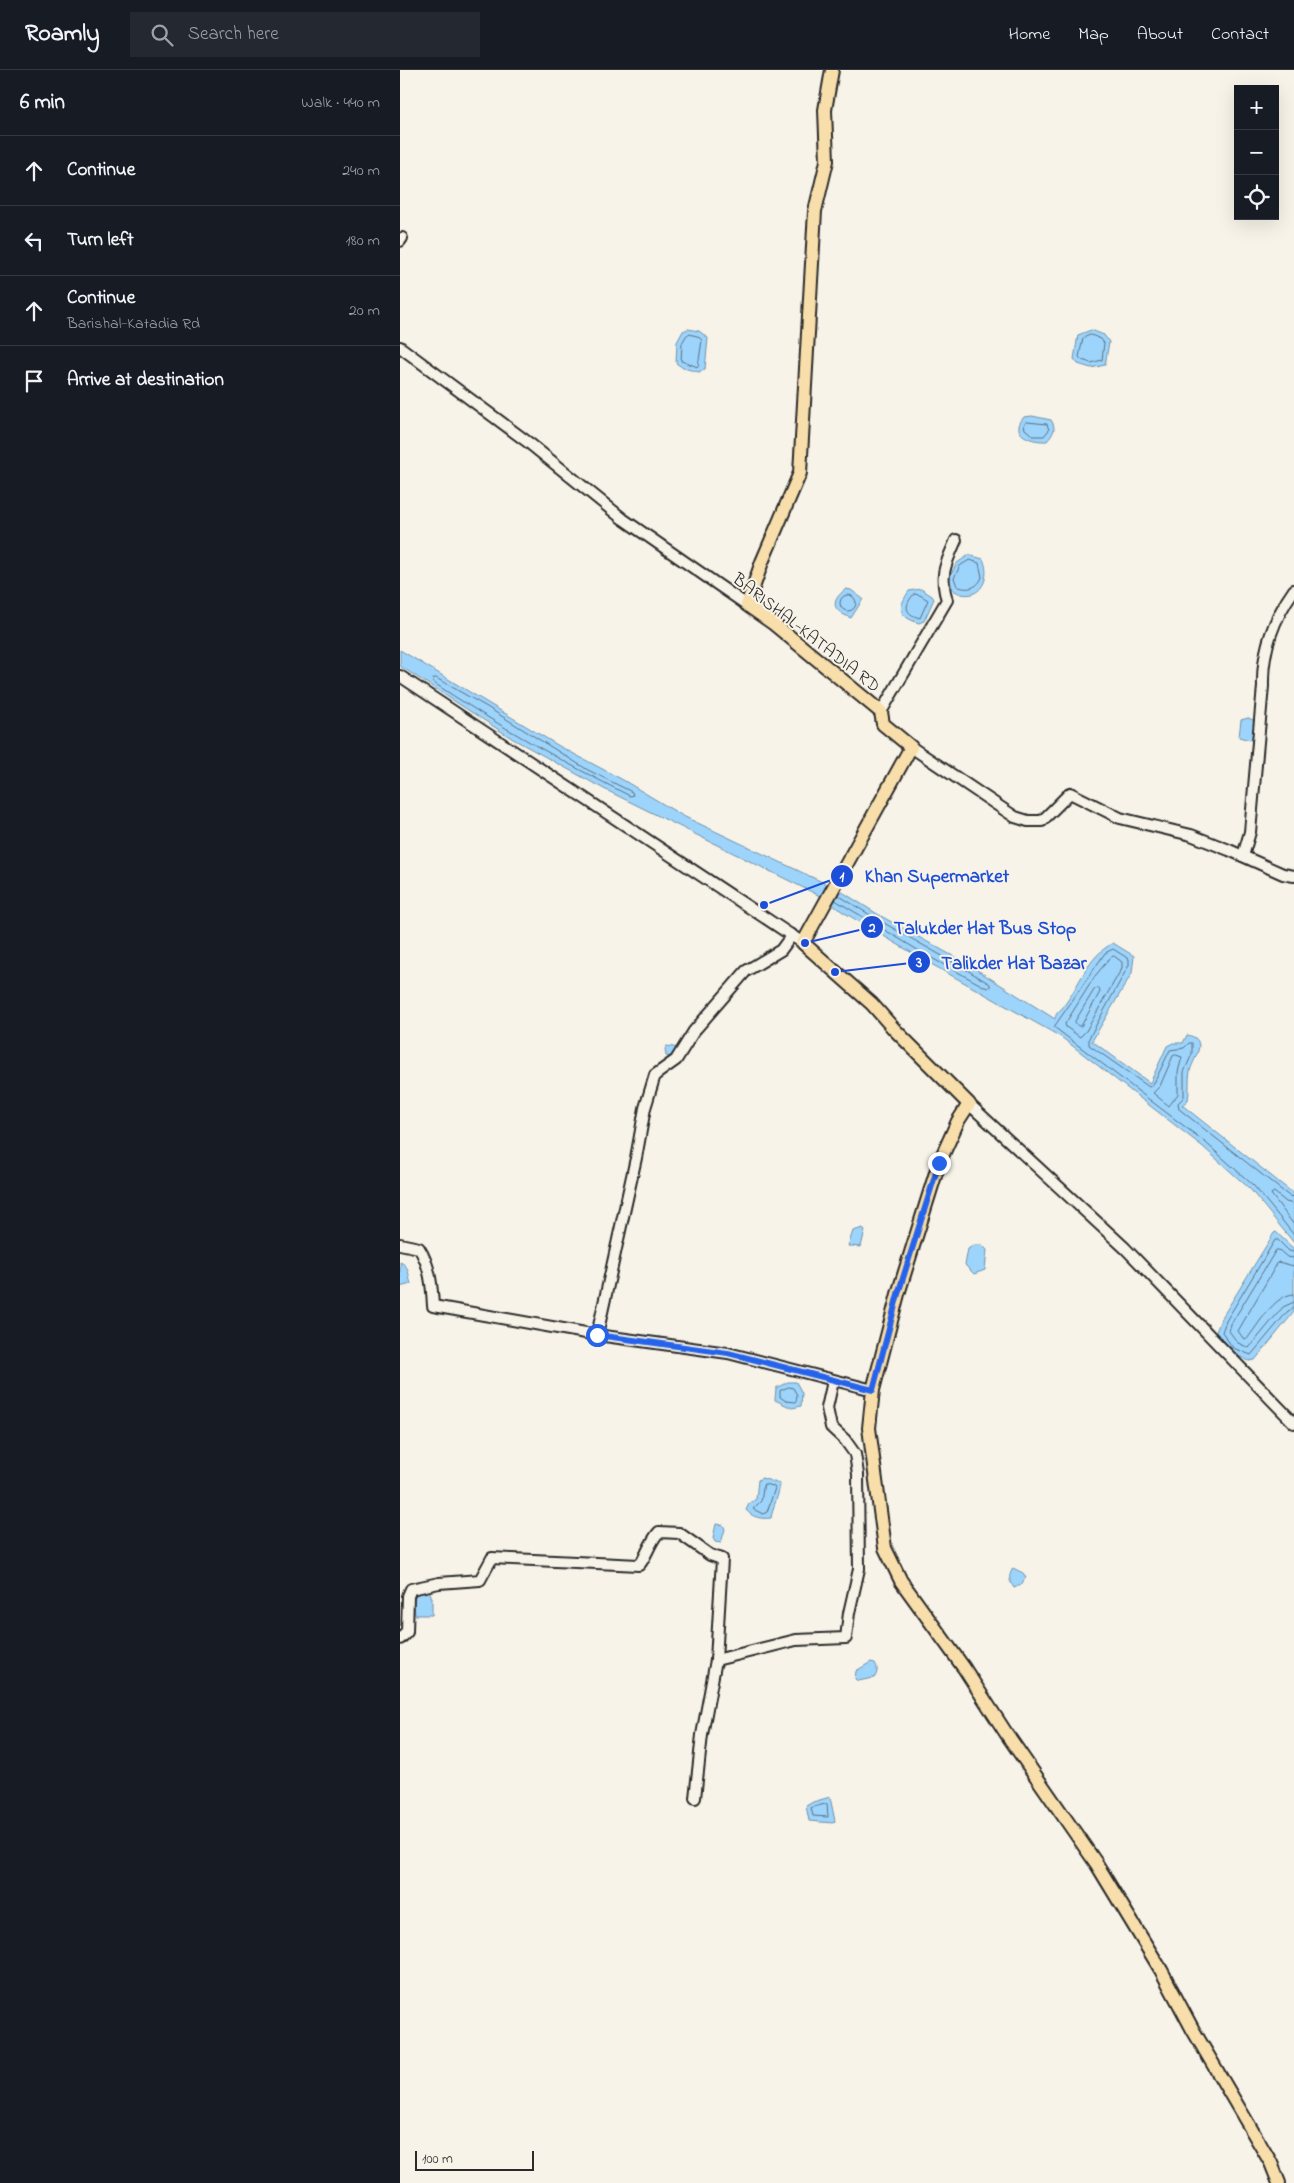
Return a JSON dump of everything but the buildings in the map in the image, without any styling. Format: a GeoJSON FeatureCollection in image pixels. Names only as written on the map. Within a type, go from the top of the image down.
{"type":"FeatureCollection","features":[{"type":"Feature","properties":{"kind":"main road"},"geometry":{"type":"LineString","coordinates":[[747,605],[762,562],[800,473],[815,211],[827,161],[825,110],[832,70]]}},
{"type":"Feature","properties":{"kind":"main road","name":"BARISHAL-KATADIA RD"},"geometry":{"type":"LineString","coordinates":[[747,605],[782,630],[881,712],[883,724],[911,747]]}},
{"type":"Feature","properties":{"kind":"main road"},"geometry":{"type":"LineString","coordinates":[[911,747],[803,943],[872,1004],[894,1029],[969,1104],[958,1121],[939,1163],[898,1294],[873,1390],[869,1428],[885,1548],[901,1581],[964,1668],[1006,1734],[1096,1863],[1161,1970],[1193,2030],[1271,2163],[1279,2183]]}},
{"type":"Feature","properties":{"kind":"street","name":"BARISHAL-KATADIA RD"},"geometry":{"type":"LineString","coordinates":[[400,347],[529,443],[623,519],[747,605]]}},
{"type":"Feature","properties":{"kind":"street"},"geometry":{"type":"LineString","coordinates":[[881,712],[947,600],[942,585],[946,563],[956,540]]}},
{"type":"Feature","properties":{"kind":"street"},"geometry":{"type":"LineString","coordinates":[[1243,856],[1250,832],[1263,668],[1269,638],[1284,603],[1294,590]]}},
{"type":"Feature","properties":{"kind":"street"},"geometry":{"type":"LineString","coordinates":[[400,676],[803,943]]}},
{"type":"Feature","properties":{"kind":"street"},"geometry":{"type":"LineString","coordinates":[[911,747],[1015,817],[1028,821],[1042,820],[1070,793],[1120,818],[1191,835],[1283,874],[1294,876]]}},
{"type":"Feature","properties":{"kind":"street"},"geometry":{"type":"LineString","coordinates":[[597,1335],[636,1158],[645,1108],[655,1075],[676,1060],[694,1030],[746,971],[782,950],[792,935]]}},
{"type":"Feature","properties":{"kind":"street"},"geometry":{"type":"LineString","coordinates":[[969,1104],[1125,1248],[1294,1423]]}},
{"type":"Feature","properties":{"kind":"street"},"geometry":{"type":"LineString","coordinates":[[400,1244],[419,1248],[430,1280],[433,1306],[597,1335],[728,1353],[873,1390]]}},
{"type":"Feature","properties":{"kind":"street"},"geometry":{"type":"LineString","coordinates":[[716,1660],[796,1640],[846,1638],[849,1613],[859,1569],[858,1474],[855,1454],[845,1440],[831,1427],[827,1408],[833,1381]]}},
{"type":"Feature","properties":{"kind":"street"},"geometry":{"type":"LineString","coordinates":[[400,1639],[408,1632],[408,1596],[411,1589],[439,1583],[480,1580],[492,1558],[639,1565],[643,1562],[652,1539],[659,1532],[679,1533],[710,1555],[722,1559],[716,1660],[702,1734],[695,1798]]}},
{"type":"Feature","properties":{"kind":"water"},"geometry":{"type":"Polygon","coordinates":[[[688,329],[699,331],[708,338],[705,369],[699,372],[683,368],[676,363],[677,342],[683,331],[688,329]]]}},
{"type":"Feature","properties":{"kind":"water"},"geometry":{"type":"Polygon","coordinates":[[[1091,330],[1104,335],[1109,342],[1105,365],[1091,368],[1078,364],[1074,359],[1078,335],[1091,330]]]}},
{"type":"Feature","properties":{"kind":"water"},"geometry":{"type":"Polygon","coordinates":[[[1032,416],[1051,420],[1054,431],[1047,441],[1029,439],[1021,433],[1020,423],[1024,417],[1032,416]]]}},
{"type":"Feature","properties":{"kind":"water"},"geometry":{"type":"Polygon","coordinates":[[[969,555],[983,559],[986,575],[980,588],[975,593],[969,595],[953,590],[949,578],[957,563],[969,555]]]}},
{"type":"Feature","properties":{"kind":"water"},"geometry":{"type":"Polygon","coordinates":[[[846,589],[851,590],[863,599],[851,618],[840,612],[835,606],[837,598],[846,589]]]}},
{"type":"Feature","properties":{"kind":"water"},"geometry":{"type":"Polygon","coordinates":[[[921,589],[934,599],[924,621],[919,623],[903,614],[902,607],[909,591],[921,589]]]}},
{"type":"Feature","properties":{"kind":"water"},"geometry":{"type":"Polygon","coordinates":[[[400,650],[559,746],[623,780],[683,816],[839,890],[879,915],[969,965],[1055,1019],[1057,1013],[1069,999],[1090,964],[1104,949],[1113,943],[1134,956],[1132,973],[1092,1041],[1150,1083],[1167,1046],[1173,1043],[1183,1043],[1187,1035],[1194,1037],[1198,1041],[1198,1050],[1189,1074],[1188,1100],[1182,1105],[1294,1194],[1294,1243],[1250,1189],[1202,1146],[1061,1037],[924,960],[843,912],[820,896],[604,789],[513,739],[400,666],[400,650]]]}},
{"type":"Feature","properties":{"kind":"water"},"geometry":{"type":"Polygon","coordinates":[[[1248,718],[1256,721],[1254,738],[1250,740],[1239,737],[1241,720],[1248,718]]]}},
{"type":"Feature","properties":{"kind":"water"},"geometry":{"type":"Polygon","coordinates":[[[667,1046],[679,1048],[674,1058],[666,1056],[665,1048],[667,1046]]]}},
{"type":"Feature","properties":{"kind":"water"},"geometry":{"type":"Polygon","coordinates":[[[863,1228],[865,1230],[861,1247],[848,1246],[853,1231],[863,1228]]]}},
{"type":"Feature","properties":{"kind":"water"},"geometry":{"type":"Polygon","coordinates":[[[1276,1232],[1294,1249],[1294,1312],[1255,1360],[1249,1361],[1230,1352],[1216,1332],[1221,1319],[1276,1232]]]}},
{"type":"Feature","properties":{"kind":"water"},"geometry":{"type":"Polygon","coordinates":[[[974,1245],[982,1245],[987,1250],[985,1270],[974,1274],[965,1265],[968,1249],[974,1245]]]}},
{"type":"Feature","properties":{"kind":"water"},"geometry":{"type":"Polygon","coordinates":[[[400,1262],[407,1268],[411,1284],[400,1287],[400,1262]]]}},
{"type":"Feature","properties":{"kind":"water"},"geometry":{"type":"Polygon","coordinates":[[[788,1382],[796,1382],[802,1393],[801,1406],[792,1408],[775,1400],[776,1388],[788,1382]]]}},
{"type":"Feature","properties":{"kind":"water"},"geometry":{"type":"Polygon","coordinates":[[[762,1478],[780,1484],[771,1518],[757,1517],[751,1515],[746,1510],[749,1504],[756,1499],[758,1480],[762,1478]]]}},
{"type":"Feature","properties":{"kind":"water"},"geometry":{"type":"Polygon","coordinates":[[[716,1524],[723,1525],[725,1529],[721,1543],[715,1542],[713,1538],[716,1524]]]}},
{"type":"Feature","properties":{"kind":"water"},"geometry":{"type":"Polygon","coordinates":[[[1013,1568],[1023,1573],[1026,1577],[1021,1585],[1014,1588],[1010,1578],[1013,1568]]]}},
{"type":"Feature","properties":{"kind":"water"},"geometry":{"type":"Polygon","coordinates":[[[429,1590],[432,1598],[432,1615],[415,1615],[413,1593],[429,1590]]]}},
{"type":"Feature","properties":{"kind":"water"},"geometry":{"type":"Polygon","coordinates":[[[871,1662],[875,1663],[877,1669],[874,1678],[858,1681],[855,1679],[856,1671],[871,1662]]]}},
{"type":"Feature","properties":{"kind":"water"},"geometry":{"type":"Polygon","coordinates":[[[830,1797],[835,1821],[833,1823],[809,1821],[806,1806],[830,1797]]]}},
{"type":"Feature","properties":{"kind":"place","name":"Khan Supermarket"},"geometry":{"type":"Point","coordinates":[764,905]}},
{"type":"Feature","properties":{"kind":"place","name":"Talukder Hat Bus Stop"},"geometry":{"type":"Point","coordinates":[805,943]}},
{"type":"Feature","properties":{"kind":"place","name":"Talikder Hat Bazar"},"geometry":{"type":"Point","coordinates":[835,972]}},
{"type":"Feature","properties":{"kind":"route"},"geometry":{"type":"LineString","coordinates":[[597,1335],[728,1353],[873,1390],[898,1294],[939,1163]]}}]}
